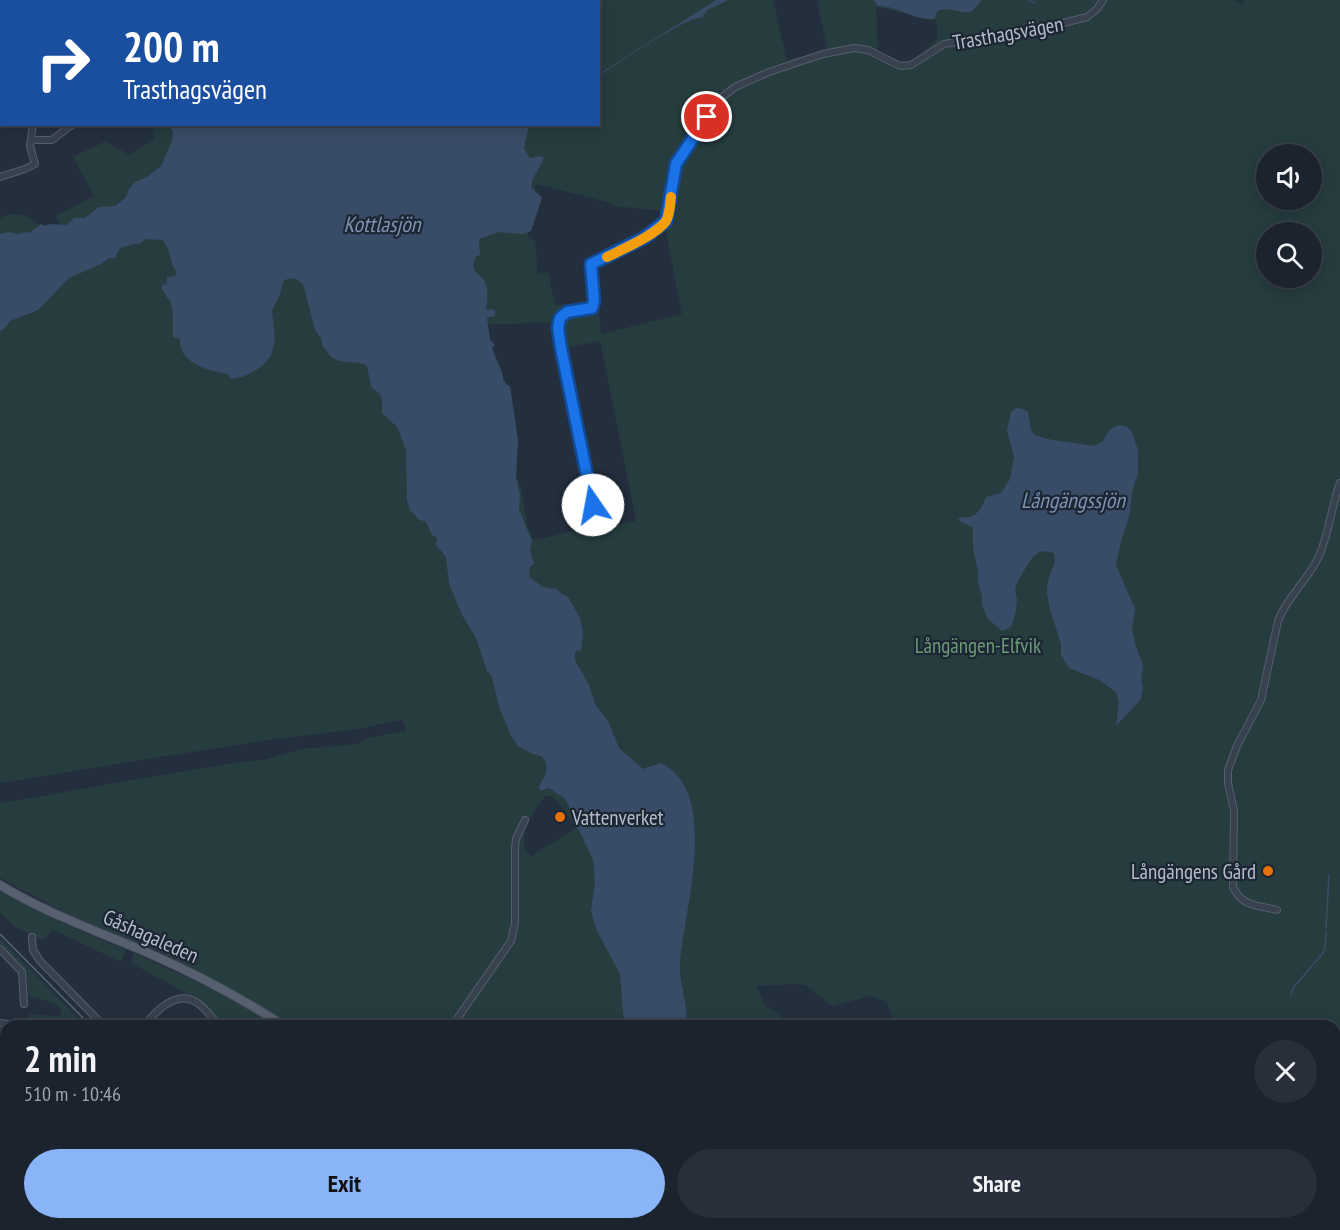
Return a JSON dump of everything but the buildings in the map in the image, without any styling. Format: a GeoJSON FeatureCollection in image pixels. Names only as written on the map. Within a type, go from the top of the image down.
{"type":"FeatureCollection","features":[{"type":"Feature","properties":{"kind":"main road","name":"Gåshagaleden"},"geometry":{"type":"LineString","coordinates":[[0,885],[56,914],[187,971],[274,1020]]}},
{"type":"Feature","properties":{"kind":"street","name":"Trasthagsvägen"},"geometry":{"type":"LineString","coordinates":[[597,526],[563,358],[558,328],[560,318],[567,312],[592,308],[594,301],[591,264],[644,238],[666,221],[676,164],[721,98],[735,87],[769,72],[823,54],[854,48],[868,51],[900,66],[911,65],[944,44],[1043,28],[1087,17],[1093,14],[1103,0]]}},
{"type":"Feature","properties":{"kind":"street"},"geometry":{"type":"LineString","coordinates":[[0,177],[35,164],[30,152],[33,126]]}},
{"type":"Feature","properties":{"kind":"street"},"geometry":{"type":"LineString","coordinates":[[31,140],[52,140],[70,126]]}},
{"type":"Feature","properties":{"kind":"street"},"geometry":{"type":"LineString","coordinates":[[1277,910],[1245,902],[1238,897],[1233,887],[1234,811],[1228,783],[1228,770],[1237,746],[1261,700],[1280,615],[1319,556],[1340,483]]}},
{"type":"Feature","properties":{"kind":"street"},"geometry":{"type":"LineString","coordinates":[[456,1020],[511,941],[515,923],[516,838],[525,820]]}},
{"type":"Feature","properties":{"kind":"street"},"geometry":{"type":"LineString","coordinates":[[32,937],[33,950],[40,961],[98,1020]]}},
{"type":"Feature","properties":{"kind":"street"},"geometry":{"type":"LineString","coordinates":[[0,949],[22,972],[24,1004]]}},
{"type":"Feature","properties":{"kind":"street"},"geometry":{"type":"LineString","coordinates":[[150,1020],[163,1006],[186,999],[196,1002],[213,1020]]}},
{"type":"Feature","properties":{"kind":"green space","name":"Långängen-Elfvik"},"geometry":{"type":"Polygon","coordinates":[[[600,0],[773,0],[787,60],[827,49],[817,0],[1233,0],[1245,6],[1243,0],[1340,0],[1340,1020],[894,1020],[886,1002],[870,996],[832,1006],[807,986],[799,984],[756,986],[765,1006],[781,1014],[781,1020],[458,1020],[507,953],[504,947],[451,1020],[281,1020],[229,988],[164,954],[70,915],[0,878],[0,803],[232,763],[264,760],[301,749],[357,744],[365,738],[406,731],[402,720],[359,729],[261,741],[0,783],[0,218],[16,214],[26,216],[39,225],[60,225],[56,216],[94,196],[73,157],[106,141],[129,155],[154,139],[152,126],[600,126],[600,0]],[[876,7],[878,52],[898,63],[911,63],[937,39],[937,21],[876,7]],[[536,184],[528,235],[535,241],[538,274],[548,273],[555,305],[598,303],[601,334],[682,314],[665,227],[666,211],[613,206],[611,203],[536,184]],[[552,322],[488,325],[490,340],[495,345],[492,347],[501,372],[507,385],[510,386],[518,441],[516,477],[521,487],[527,525],[532,538],[536,540],[594,526],[599,528],[636,521],[600,341],[558,349],[552,322]],[[545,796],[527,826],[524,849],[531,856],[576,828],[563,807],[545,796]]]}},
{"type":"Feature","properties":{"kind":"green space"},"geometry":{"type":"Polygon","coordinates":[[[0,891],[60,922],[126,950],[121,962],[53,930],[42,940],[15,927],[0,913],[0,891]]]}},
{"type":"Feature","properties":{"kind":"green space"},"geometry":{"type":"Polygon","coordinates":[[[0,938],[80,1020],[28,1020],[29,1014],[59,1016],[62,1010],[55,1003],[28,996],[26,972],[0,945],[0,938]]]}},
{"type":"Feature","properties":{"kind":"green space"},"geometry":{"type":"Polygon","coordinates":[[[133,953],[207,987],[267,1020],[218,1020],[199,1000],[131,963],[133,953]]]}},
{"type":"Feature","properties":{"kind":"water"},"geometry":{"type":"Polygon","coordinates":[[[716,0],[728,0],[706,11],[702,18],[668,32],[600,75],[716,0]]]}},
{"type":"Feature","properties":{"kind":"water"},"geometry":{"type":"Polygon","coordinates":[[[873,0],[982,0],[971,12],[941,10],[937,11],[935,18],[928,19],[893,8],[878,6],[873,0]]]}},
{"type":"Feature","properties":{"kind":"water","name":"Kottlasjön"},"geometry":{"type":"Polygon","coordinates":[[[170,126],[529,126],[524,148],[530,158],[541,156],[544,158],[532,181],[531,188],[542,197],[531,231],[523,234],[499,232],[479,239],[480,255],[476,256],[473,266],[475,272],[485,281],[486,309],[495,310],[495,316],[487,318],[490,340],[495,345],[492,347],[503,380],[510,386],[518,440],[516,477],[520,495],[519,509],[532,541],[530,550],[535,563],[530,567],[529,577],[543,587],[557,589],[568,597],[580,618],[583,631],[581,651],[577,650],[575,653],[575,660],[589,685],[595,704],[608,721],[619,748],[643,769],[661,763],[679,778],[690,799],[695,854],[680,962],[687,1020],[624,1020],[620,974],[597,931],[591,911],[595,882],[593,860],[574,824],[565,799],[549,788],[541,791],[539,788],[547,768],[545,760],[518,746],[511,736],[499,707],[492,677],[487,671],[476,638],[462,615],[449,583],[446,557],[436,545],[437,538],[432,535],[426,522],[418,519],[410,510],[407,500],[406,450],[397,427],[382,413],[382,400],[380,394],[371,387],[367,366],[337,360],[331,357],[323,347],[321,338],[315,330],[303,284],[294,278],[284,280],[272,310],[275,339],[271,356],[253,372],[231,379],[228,374],[212,371],[189,360],[181,347],[180,339],[173,337],[171,303],[161,288],[167,284],[167,277],[175,276],[177,272],[162,240],[146,239],[139,244],[120,248],[115,258],[109,258],[69,278],[38,310],[10,321],[0,331],[0,234],[29,233],[41,224],[44,226],[66,225],[74,218],[85,218],[99,207],[115,206],[126,197],[135,182],[147,177],[161,166],[172,141],[173,131],[170,126]]]}},
{"type":"Feature","properties":{"kind":"water","name":"Långängssjön"},"geometry":{"type":"Polygon","coordinates":[[[1016,408],[1028,412],[1031,430],[1035,435],[1094,446],[1102,442],[1110,429],[1119,425],[1131,430],[1138,450],[1138,474],[1116,565],[1135,609],[1132,629],[1143,665],[1141,680],[1143,687],[1141,699],[1116,726],[1119,702],[1116,692],[1099,680],[1069,668],[1061,655],[1061,644],[1047,593],[1047,584],[1055,561],[1054,553],[1040,552],[1023,573],[1015,588],[1017,604],[1011,627],[1002,631],[987,618],[982,605],[973,548],[973,528],[958,520],[977,513],[986,497],[1001,493],[1010,479],[1014,457],[1007,430],[1011,412],[1016,408]]]}},
{"type":"Feature","properties":{"kind":"waterway"},"geometry":{"type":"LineString","coordinates":[[1029,0],[1035,3]]}},
{"type":"Feature","properties":{"kind":"waterway"},"geometry":{"type":"LineString","coordinates":[[1326,928],[1329,875]]}},
{"type":"Feature","properties":{"kind":"waterway"},"geometry":{"type":"LineString","coordinates":[[1291,995],[1293,988],[1323,953],[1326,931]]}},
{"type":"Feature","properties":{"kind":"tram line"},"geometry":{"type":"LineString","coordinates":[[0,934],[85,1020]]}},
{"type":"Feature","properties":{"kind":"slow traffic"},"geometry":{"type":"LineString","coordinates":[[607,257],[644,238],[663,224],[668,217],[671,197]]}},
{"type":"Feature","properties":{"kind":"place","name":"Vattenverket"},"geometry":{"type":"Point","coordinates":[560,817]}},
{"type":"Feature","properties":{"kind":"place","name":"Långängens Gård"},"geometry":{"type":"Point","coordinates":[1268,871]}},
{"type":"Feature","properties":{"kind":"route"},"geometry":{"type":"LineString","coordinates":[[593,505],[561,348],[558,328],[560,318],[567,312],[592,308],[594,301],[591,264],[644,238],[666,221],[676,164],[707,117]]}}]}
